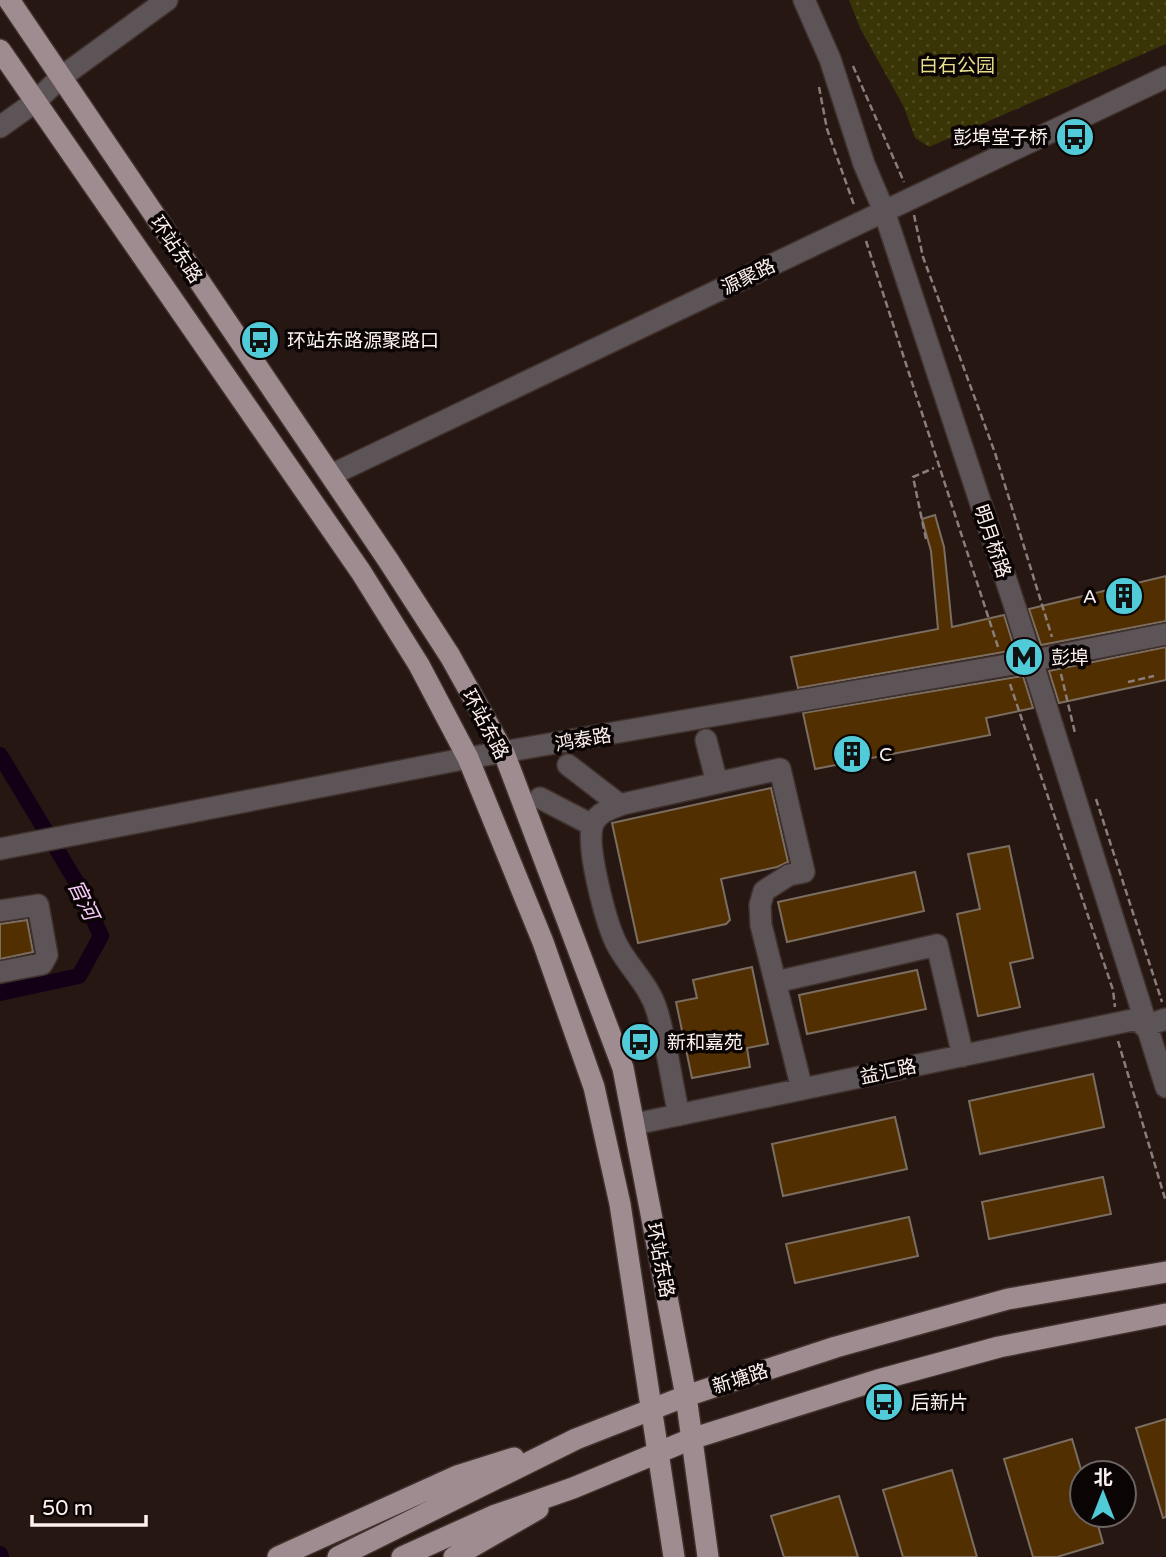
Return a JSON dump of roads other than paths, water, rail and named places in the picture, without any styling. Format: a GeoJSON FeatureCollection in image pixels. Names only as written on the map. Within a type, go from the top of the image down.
{"type":"FeatureCollection","features":[{"type":"Feature","properties":{"kind":"main road","name":"环站东路"},"geometry":{"type":"LineString","coordinates":[[9,0],[331,475],[450,656],[503,753],[623,1068],[686,1396],[708,1557]]}},
{"type":"Feature","properties":{"kind":"main road","name":"环站东路"},"geometry":{"type":"LineString","coordinates":[[0,50],[361,572],[419,665],[468,758],[542,942],[594,1087],[620,1204],[660,1451],[674,1557]]}},
{"type":"Feature","properties":{"kind":"main road","name":"新塘路"},"geometry":{"type":"LineString","coordinates":[[338,1557],[576,1439],[686,1396],[836,1347],[1007,1299],[1166,1272]]}},
{"type":"Feature","properties":{"kind":"main road"},"geometry":{"type":"LineString","coordinates":[[402,1557],[493,1516],[573,1488],[691,1439],[878,1380],[999,1347],[1166,1314]]}},
{"type":"Feature","properties":{"kind":"main road"},"geometry":{"type":"LineString","coordinates":[[278,1557],[457,1476],[576,1439]]}},
{"type":"Feature","properties":{"kind":"main road"},"geometry":{"type":"LineString","coordinates":[[454,1557],[494,1537],[573,1488]]}},
{"type":"Feature","properties":{"kind":"street"},"geometry":{"type":"LineString","coordinates":[[0,127],[35,102],[60,78],[167,0]]}},
{"type":"Feature","properties":{"kind":"street","name":"明月桥路"},"geometry":{"type":"LineString","coordinates":[[804,0],[830,59],[864,164],[884,211],[895,252],[1015,607],[1126,959],[1143,1022],[1166,1087]]}},
{"type":"Feature","properties":{"kind":"street","name":"源聚路"},"geometry":{"type":"LineString","coordinates":[[331,475],[1166,77]]}},
{"type":"Feature","properties":{"kind":"street","name":"鸿泰路"},"geometry":{"type":"LineString","coordinates":[[0,849],[468,758],[1004,666],[1166,634]]}},
{"type":"Feature","properties":{"kind":"street"},"geometry":{"type":"LineString","coordinates":[[706,740],[717,783]]}},
{"type":"Feature","properties":{"kind":"street"},"geometry":{"type":"LineString","coordinates":[[568,765],[620,805]]}},
{"type":"Feature","properties":{"kind":"street"},"geometry":{"type":"LineString","coordinates":[[679,1115],[656,1010],[645,983],[628,965],[614,940],[592,850],[592,825],[606,810],[620,805],[780,769],[804,872],[789,875],[764,891],[761,925],[802,1089]]}},
{"type":"Feature","properties":{"kind":"street"},"geometry":{"type":"LineString","coordinates":[[540,798],[592,825]]}},
{"type":"Feature","properties":{"kind":"street"},"geometry":{"type":"LineString","coordinates":[[0,911],[38,905],[47,955],[42,964],[0,972]]}},
{"type":"Feature","properties":{"kind":"street"},"geometry":{"type":"LineString","coordinates":[[776,982],[937,945],[963,1056]]}},
{"type":"Feature","properties":{"kind":"street","name":"益汇路"},"geometry":{"type":"LineString","coordinates":[[635,1124],[1116,1024],[1143,1022],[1164,1011]]}},
{"type":"Feature","properties":{"kind":"waterway","name":"官河"},"geometry":{"type":"LineString","coordinates":[[0,755],[77,883],[101,936],[79,976],[0,993]]}},
{"type":"Feature","properties":{"kind":"place","name":"彭埠堂子桥"},"geometry":{"type":"Point","coordinates":[1075,137]}},
{"type":"Feature","properties":{"kind":"place","name":"环站东路源聚路口"},"geometry":{"type":"Point","coordinates":[260,340]}},
{"type":"Feature","properties":{"kind":"place","name":"A"},"geometry":{"type":"Point","coordinates":[1124,596]}},
{"type":"Feature","properties":{"kind":"place","name":"彭埠"},"geometry":{"type":"Point","coordinates":[1024,657]}},
{"type":"Feature","properties":{"kind":"place","name":"C"},"geometry":{"type":"Point","coordinates":[852,754]}},
{"type":"Feature","properties":{"kind":"place","name":"新和嘉苑"},"geometry":{"type":"Point","coordinates":[640,1042]}},
{"type":"Feature","properties":{"kind":"place","name":"后新片"},"geometry":{"type":"Point","coordinates":[884,1402]}},
{"type":"Feature","properties":{"kind":"park label","name":"白石公园"},"geometry":{"type":"Point","coordinates":[957,65]}}]}
